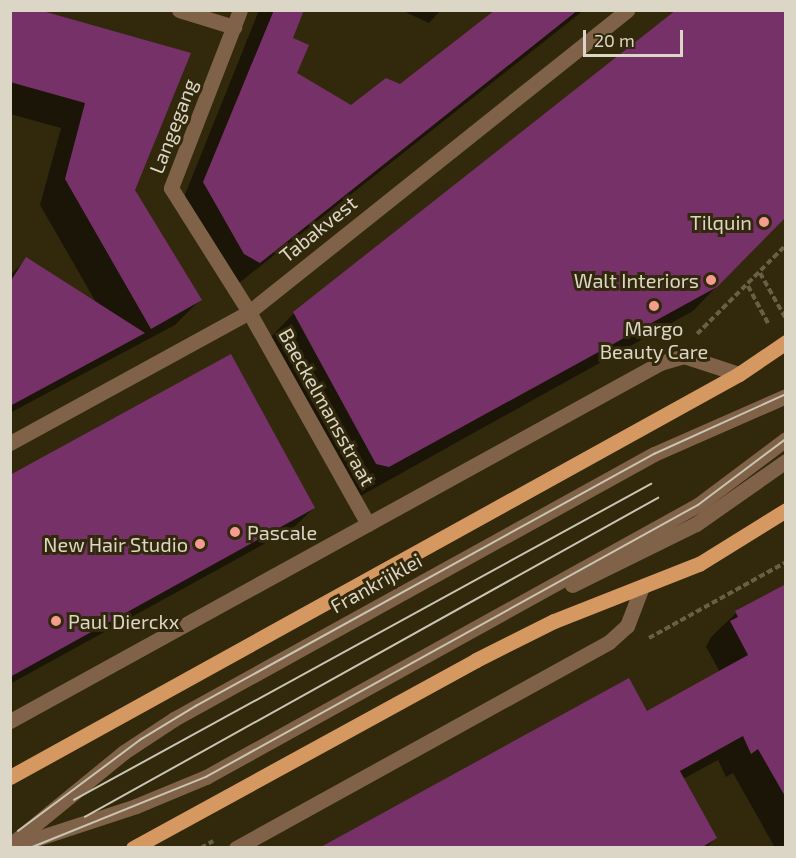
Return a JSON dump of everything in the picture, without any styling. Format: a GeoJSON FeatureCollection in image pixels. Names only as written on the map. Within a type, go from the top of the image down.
{"type":"FeatureCollection","features":[{"type":"Feature","properties":{"kind":"main road","name":"Frankrijklei"},"geometry":{"type":"LineString","coordinates":[[10,777],[739,375],[783,344]]}},
{"type":"Feature","properties":{"kind":"main road"},"geometry":{"type":"LineString","coordinates":[[133,848],[486,655],[554,621],[699,564],[786,510]]}},
{"type":"Feature","properties":{"kind":"street"},"geometry":{"type":"LineString","coordinates":[[179,10],[234,27]]}},
{"type":"Feature","properties":{"kind":"street","name":"Langegang"},"geometry":{"type":"LineString","coordinates":[[240,10],[171,188],[249,312]]}},
{"type":"Feature","properties":{"kind":"street","name":"Tabakvest"},"geometry":{"type":"LineString","coordinates":[[10,443],[249,312],[627,10]]}},
{"type":"Feature","properties":{"kind":"street","name":"Baeckelmansstraat"},"geometry":{"type":"LineString","coordinates":[[249,312],[368,524]]}},
{"type":"Feature","properties":{"kind":"street"},"geometry":{"type":"LineString","coordinates":[[10,721],[660,363],[684,356],[739,375]]}},
{"type":"Feature","properties":{"kind":"street","name":"Frankrijklei"},"geometry":{"type":"LineString","coordinates":[[11,846],[124,752],[188,710],[654,454],[786,396]]}},
{"type":"Feature","properties":{"kind":"street","name":"Frankrijklei"},"geometry":{"type":"LineString","coordinates":[[11,846],[144,803],[206,777],[698,505],[786,439]]}},
{"type":"Feature","properties":{"kind":"street","name":"Frankrijklei"},"geometry":{"type":"LineString","coordinates":[[473,629],[654,547],[737,498],[786,461]]}},
{"type":"Feature","properties":{"kind":"street"},"geometry":{"type":"LineString","coordinates":[[236,848],[609,642],[627,626],[640,589]]}},
{"type":"Feature","properties":{"kind":"path"},"geometry":{"type":"LineString","coordinates":[[684,356],[700,330],[748,286],[786,245]]}},
{"type":"Feature","properties":{"kind":"path"},"geometry":{"type":"LineString","coordinates":[[760,273],[786,319]]}},
{"type":"Feature","properties":{"kind":"path"},"geometry":{"type":"LineString","coordinates":[[748,286],[783,344]]}},
{"type":"Feature","properties":{"kind":"path"},"geometry":{"type":"LineString","coordinates":[[609,642],[623,644],[653,637],[786,562]]}},
{"type":"Feature","properties":{"kind":"building"},"geometry":{"type":"Polygon","coordinates":[[[10,10],[39,10],[191,53],[135,190],[202,300],[151,329],[65,179],[85,103],[10,82],[10,10]]]}},
{"type":"Feature","properties":{"kind":"building"},"geometry":{"type":"Polygon","coordinates":[[[274,10],[304,10],[293,38],[309,45],[297,73],[351,105],[386,78],[400,84],[495,10],[578,10],[260,263],[244,254],[203,182],[274,10]]]}},
{"type":"Feature","properties":{"kind":"building"},"geometry":{"type":"Polygon","coordinates":[[[676,10],[786,10],[786,217],[717,287],[389,467],[376,464],[293,312],[676,10]]]}},
{"type":"Feature","properties":{"kind":"building"},"geometry":{"type":"Polygon","coordinates":[[[26,257],[145,333],[10,406],[10,282],[26,257]]]}},
{"type":"Feature","properties":{"kind":"building"},"geometry":{"type":"Polygon","coordinates":[[[231,354],[315,508],[10,677],[10,475],[231,354]]]}},
{"type":"Feature","properties":{"kind":"building"},"geometry":{"type":"Polygon","coordinates":[[[786,584],[786,798],[758,749],[751,754],[743,736],[680,771],[717,838],[701,848],[319,848],[629,678],[647,711],[748,655],[730,621],[738,617],[735,611],[786,584]]]}},
{"type":"Feature","properties":{"kind":"tram line"},"geometry":{"type":"LineString","coordinates":[[18,831],[140,740],[196,706],[654,454],[786,394]]}},
{"type":"Feature","properties":{"kind":"tram line"},"geometry":{"type":"LineString","coordinates":[[30,848],[206,777],[698,505],[786,439]]}},
{"type":"Feature","properties":{"kind":"tram line"},"geometry":{"type":"LineString","coordinates":[[74,800],[651,484]]}},
{"type":"Feature","properties":{"kind":"tram line"},"geometry":{"type":"LineString","coordinates":[[85,817],[658,498]]}},
{"type":"Feature","properties":{"kind":"place","name":"Tilquin"},"geometry":{"type":"Point","coordinates":[764,222]}},
{"type":"Feature","properties":{"kind":"place","name":"Walt Interiors"},"geometry":{"type":"Point","coordinates":[711,280]}},
{"type":"Feature","properties":{"kind":"place","name":"Margo Beauty Care"},"geometry":{"type":"Point","coordinates":[654,306]}},
{"type":"Feature","properties":{"kind":"place","name":"Pascale"},"geometry":{"type":"Point","coordinates":[235,532]}},
{"type":"Feature","properties":{"kind":"place","name":"New Hair Studio"},"geometry":{"type":"Point","coordinates":[200,544]}},
{"type":"Feature","properties":{"kind":"place","name":"Paul Dierckx"},"geometry":{"type":"Point","coordinates":[56,621]}}]}
